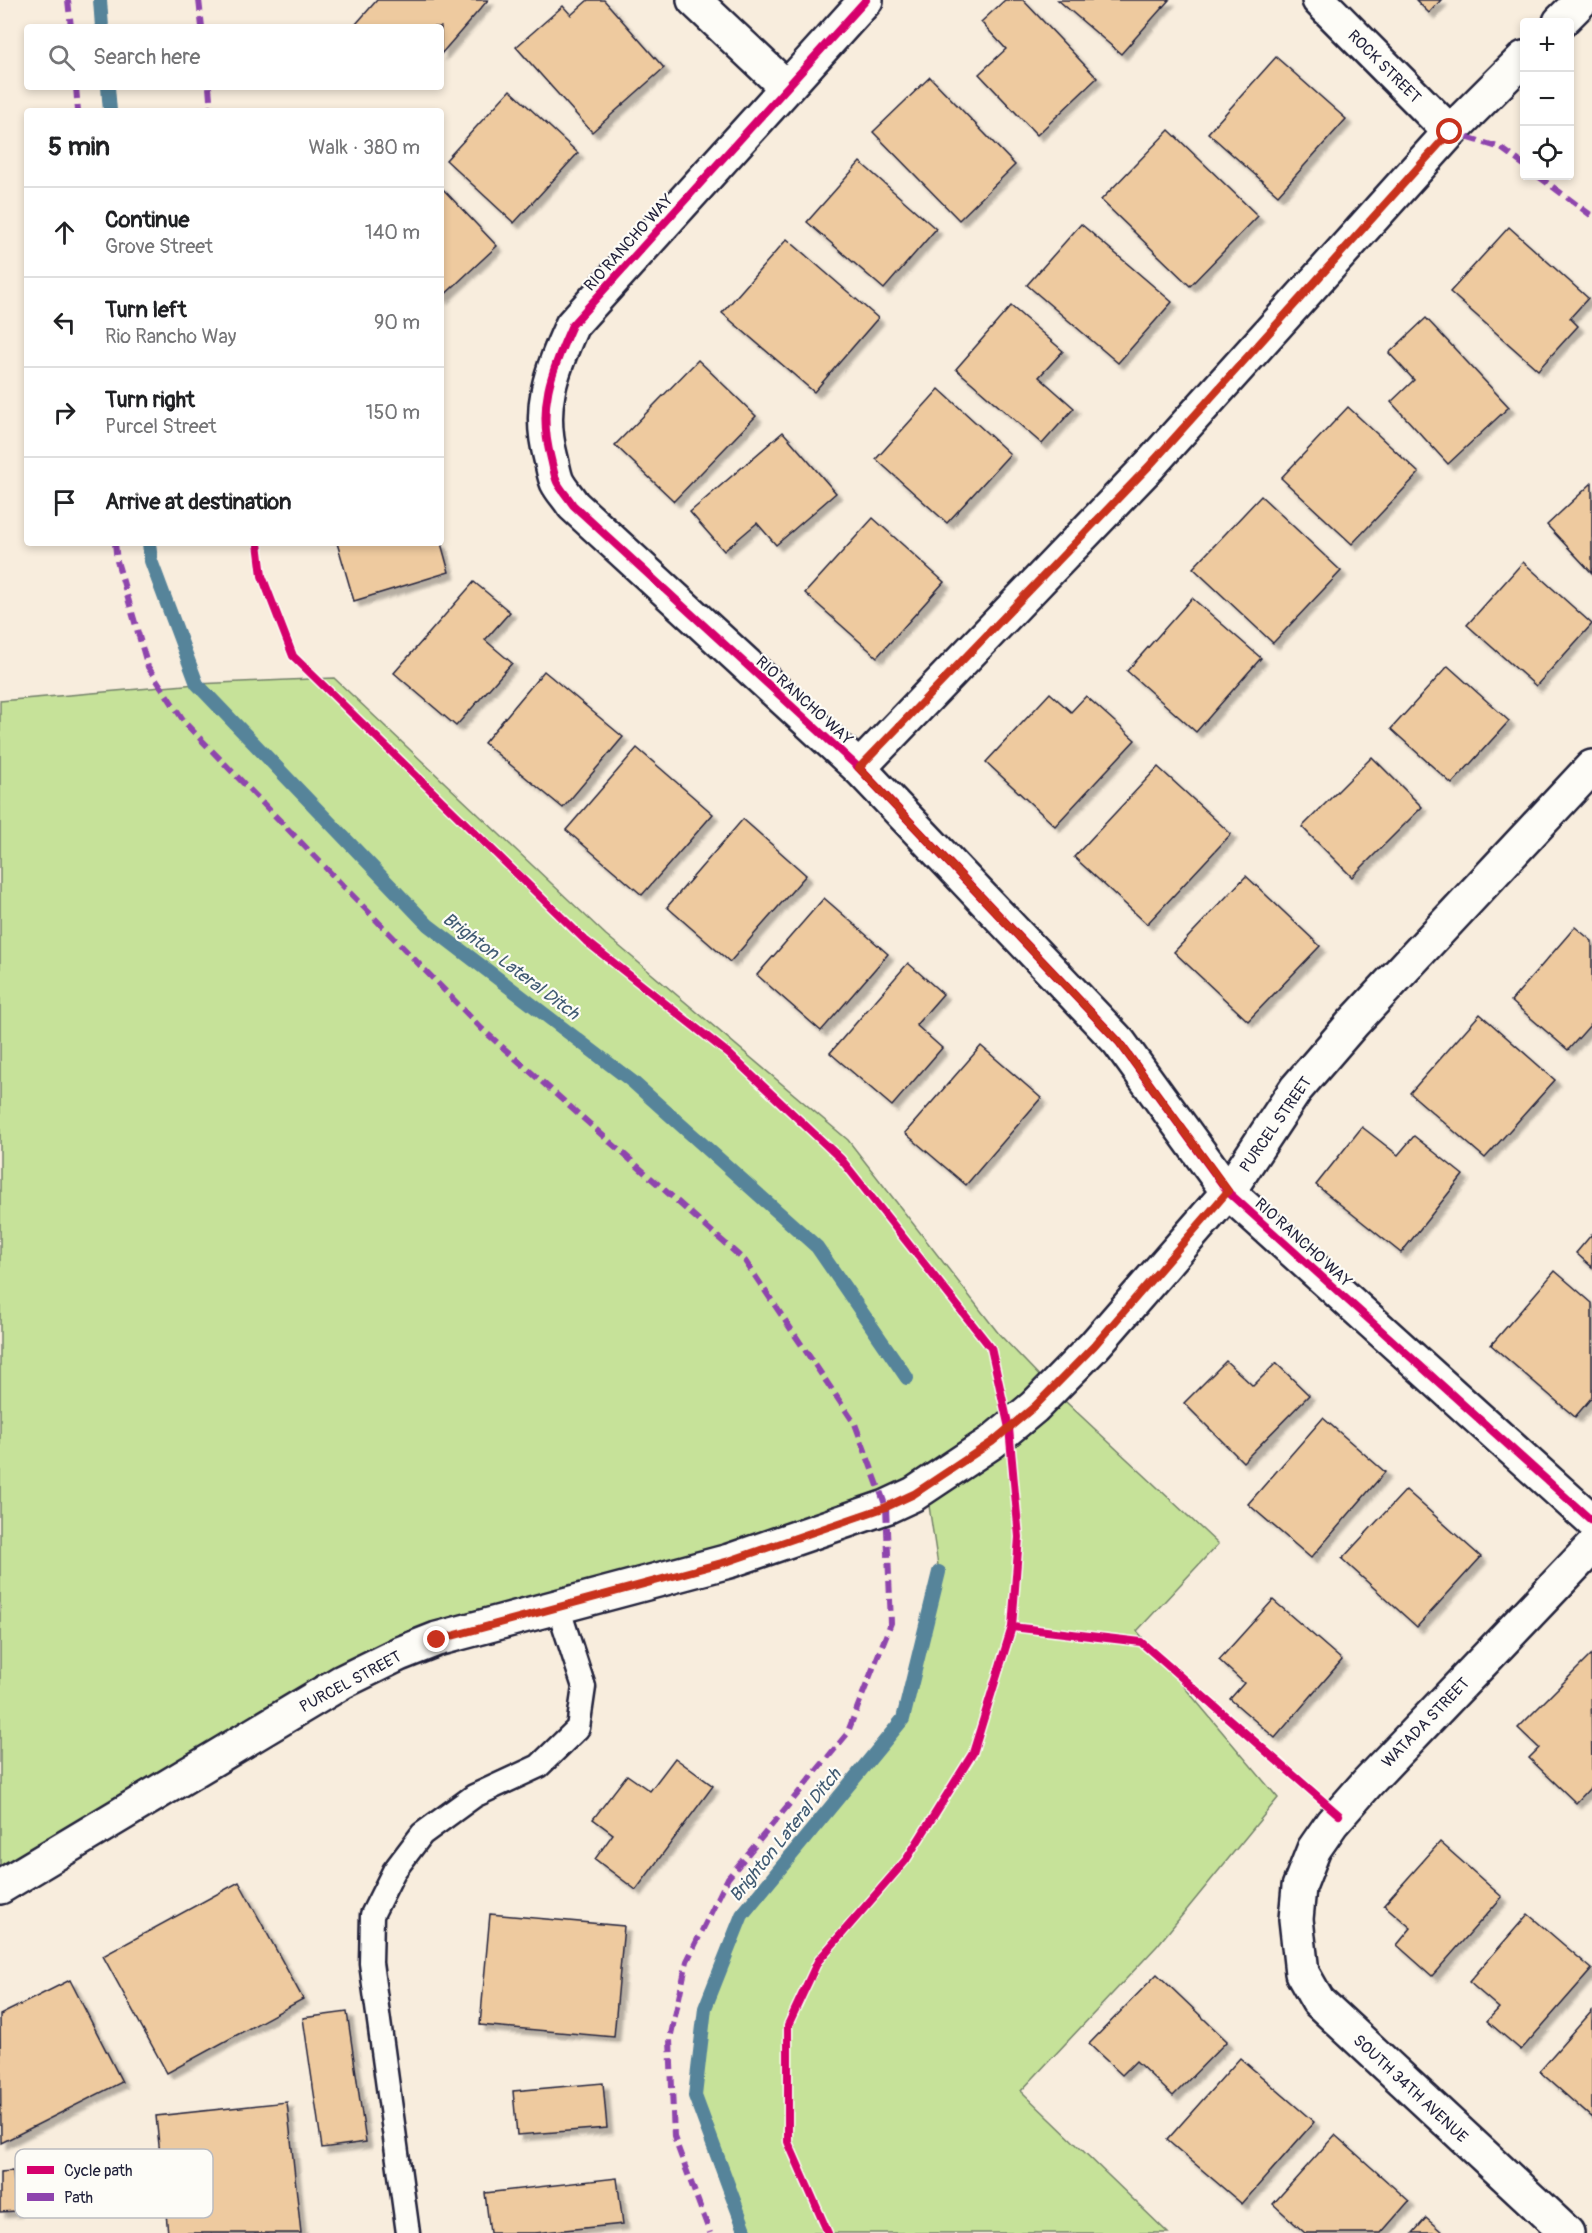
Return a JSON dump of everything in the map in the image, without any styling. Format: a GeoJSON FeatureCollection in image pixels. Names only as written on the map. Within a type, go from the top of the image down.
{"type":"FeatureCollection","features":[{"type":"Feature","properties":{"kind":"street"},"geometry":{"type":"LineString","coordinates":[[694,0],[786,87],[866,0]]}},
{"type":"Feature","properties":{"kind":"street","name":"ROCK STREET"},"geometry":{"type":"LineString","coordinates":[[1319,0],[1450,132]]}},
{"type":"Feature","properties":{"kind":"street"},"geometry":{"type":"LineString","coordinates":[[1564,18],[1582,0]]}},
{"type":"Feature","properties":{"kind":"street"},"geometry":{"type":"LineString","coordinates":[[859,768],[1150,465],[1450,132],[1520,62]]}},
{"type":"Feature","properties":{"kind":"street","name":"RIO RANCHO WAY"},"geometry":{"type":"LineString","coordinates":[[786,87],[572,325],[558,356],[549,385],[544,414],[547,447],[556,481],[573,505],[859,768],[1119,1042],[1228,1191],[1592,1521]]}},
{"type":"Feature","properties":{"kind":"street","name":"PURCEL STREET"},"geometry":{"type":"LineString","coordinates":[[0,1887],[342,1682],[399,1653],[437,1640],[729,1561],[886,1507],[914,1494],[992,1442],[1034,1407],[1094,1346],[1228,1191],[1303,1081],[1353,1023],[1592,766]]}},
{"type":"Feature","properties":{"kind":"street","name":"WATADA STREET"},"geometry":{"type":"LineString","coordinates":[[1296,1919],[1302,1878],[1314,1849],[1332,1823],[1368,1782],[1592,1547]]}},
{"type":"Feature","properties":{"kind":"street","name":"SOUTH 34TH AVENUE"},"geometry":{"type":"LineString","coordinates":[[1296,1919],[1302,1973],[1318,2001],[1568,2233]]}},
{"type":"Feature","properties":{"kind":"lane"},"geometry":{"type":"LineString","coordinates":[[408,2233],[370,1963],[372,1916],[394,1871],[422,1834],[474,1796],[539,1766],[578,1728],[584,1687],[558,1607]]}},
{"type":"Feature","properties":{"kind":"green space"},"geometry":{"type":"Polygon","coordinates":[[[334,678],[606,935],[848,1140],[999,1334],[1051,1388],[1218,1544],[1137,1631],[1278,1798],[1157,1946],[1021,2091],[1168,2233],[746,2233],[695,2096],[705,2008],[742,1915],[903,1719],[939,1572],[926,1486],[437,1639],[0,1887],[0,701],[197,684],[334,678]]]}},
{"type":"Feature","properties":{"kind":"building"},"geometry":{"type":"Polygon","coordinates":[[[377,0],[488,0],[444,51],[444,24],[356,24],[377,0]]]}},
{"type":"Feature","properties":{"kind":"building"},"geometry":{"type":"Polygon","coordinates":[[[588,0],[604,0],[664,68],[592,132],[516,47],[563,6],[571,15],[588,0]]]}},
{"type":"Feature","properties":{"kind":"building"},"geometry":{"type":"Polygon","coordinates":[[[1005,0],[1023,0],[1097,78],[1037,135],[979,74],[1006,49],[981,22],[1005,0]]]}},
{"type":"Feature","properties":{"kind":"building"},"geometry":{"type":"Polygon","coordinates":[[[1058,0],[1169,0],[1121,54],[1058,0]]]}},
{"type":"Feature","properties":{"kind":"building"},"geometry":{"type":"Polygon","coordinates":[[[1416,0],[1441,0],[1429,13],[1416,0]]]}},
{"type":"Feature","properties":{"kind":"building"},"geometry":{"type":"Polygon","coordinates":[[[1276,57],[1346,119],[1278,195],[1208,133],[1276,57]]]}},
{"type":"Feature","properties":{"kind":"building"},"geometry":{"type":"Polygon","coordinates":[[[930,77],[1015,165],[959,220],[873,132],[930,77]]]}},
{"type":"Feature","properties":{"kind":"building"},"geometry":{"type":"Polygon","coordinates":[[[510,90],[578,153],[514,223],[446,160],[510,90]]]}},
{"type":"Feature","properties":{"kind":"building"},"geometry":{"type":"Polygon","coordinates":[[[1169,130],[1258,216],[1190,286],[1101,200],[1169,130]]]}},
{"type":"Feature","properties":{"kind":"building"},"geometry":{"type":"Polygon","coordinates":[[[860,162],[936,229],[884,289],[807,222],[860,162]]]}},
{"type":"Feature","properties":{"kind":"building"},"geometry":{"type":"Polygon","coordinates":[[[444,190],[497,246],[444,295],[444,190]]]}},
{"type":"Feature","properties":{"kind":"building"},"geometry":{"type":"Polygon","coordinates":[[[1081,224],[1172,302],[1118,363],[1027,285],[1081,224]]]}},
{"type":"Feature","properties":{"kind":"building"},"geometry":{"type":"Polygon","coordinates":[[[1509,227],[1588,298],[1570,318],[1578,326],[1538,370],[1450,292],[1509,227]]]}},
{"type":"Feature","properties":{"kind":"building"},"geometry":{"type":"Polygon","coordinates":[[[787,239],[878,318],[814,392],[722,313],[787,239]]]}},
{"type":"Feature","properties":{"kind":"building"},"geometry":{"type":"Polygon","coordinates":[[[1011,306],[1063,351],[1039,377],[1074,408],[1042,444],[956,369],[1011,306]]]}},
{"type":"Feature","properties":{"kind":"building"},"geometry":{"type":"Polygon","coordinates":[[[1426,318],[1509,407],[1448,464],[1391,402],[1414,380],[1389,353],[1426,318]]]}},
{"type":"Feature","properties":{"kind":"building"},"geometry":{"type":"Polygon","coordinates":[[[698,360],[756,416],[674,501],[615,445],[698,360]]]}},
{"type":"Feature","properties":{"kind":"building"},"geometry":{"type":"Polygon","coordinates":[[[939,389],[1010,454],[947,523],[876,459],[939,389]]]}},
{"type":"Feature","properties":{"kind":"building"},"geometry":{"type":"Polygon","coordinates":[[[1348,407],[1419,473],[1352,544],[1281,478],[1348,407]]]}},
{"type":"Feature","properties":{"kind":"building"},"geometry":{"type":"Polygon","coordinates":[[[783,432],[836,493],[776,545],[757,523],[724,551],[690,512],[783,432]]]}},
{"type":"Feature","properties":{"kind":"building"},"geometry":{"type":"Polygon","coordinates":[[[1592,483],[1592,573],[1547,525],[1592,483]]]}},
{"type":"Feature","properties":{"kind":"building"},"geometry":{"type":"Polygon","coordinates":[[[1261,496],[1341,571],[1273,643],[1193,568],[1261,496]]]}},
{"type":"Feature","properties":{"kind":"building"},"geometry":{"type":"Polygon","coordinates":[[[873,518],[944,582],[877,657],[805,593],[873,518]]]}},
{"type":"Feature","properties":{"kind":"building"},"geometry":{"type":"Polygon","coordinates":[[[338,546],[442,546],[449,572],[354,601],[338,546]]]}},
{"type":"Feature","properties":{"kind":"building"},"geometry":{"type":"Polygon","coordinates":[[[1523,562],[1592,624],[1536,686],[1467,625],[1523,562]]]}},
{"type":"Feature","properties":{"kind":"building"},"geometry":{"type":"Polygon","coordinates":[[[474,582],[510,612],[485,640],[512,663],[456,726],[394,673],[474,582]]]}},
{"type":"Feature","properties":{"kind":"building"},"geometry":{"type":"Polygon","coordinates":[[[1192,598],[1261,658],[1196,732],[1127,671],[1192,598]]]}},
{"type":"Feature","properties":{"kind":"building"},"geometry":{"type":"Polygon","coordinates":[[[1448,666],[1509,721],[1452,784],[1391,729],[1448,666]]]}},
{"type":"Feature","properties":{"kind":"building"},"geometry":{"type":"Polygon","coordinates":[[[544,671],[623,737],[563,808],[484,743],[544,671]]]}},
{"type":"Feature","properties":{"kind":"building"},"geometry":{"type":"Polygon","coordinates":[[[1050,693],[1071,712],[1086,696],[1135,740],[1055,826],[986,762],[1050,693]]]}},
{"type":"Feature","properties":{"kind":"building"},"geometry":{"type":"Polygon","coordinates":[[[637,748],[713,814],[642,895],[566,830],[637,748]]]}},
{"type":"Feature","properties":{"kind":"building"},"geometry":{"type":"Polygon","coordinates":[[[1372,757],[1422,807],[1352,877],[1302,827],[1372,757]]]}},
{"type":"Feature","properties":{"kind":"building"},"geometry":{"type":"Polygon","coordinates":[[[1158,767],[1231,834],[1147,924],[1074,857],[1158,767]]]}},
{"type":"Feature","properties":{"kind":"building"},"geometry":{"type":"Polygon","coordinates":[[[743,819],[806,875],[730,962],[667,907],[743,819]]]}},
{"type":"Feature","properties":{"kind":"building"},"geometry":{"type":"Polygon","coordinates":[[[1246,876],[1320,946],[1248,1021],[1174,952],[1246,876]]]}},
{"type":"Feature","properties":{"kind":"building"},"geometry":{"type":"Polygon","coordinates":[[[824,898],[888,954],[821,1031],[757,975],[824,898]]]}},
{"type":"Feature","properties":{"kind":"building"},"geometry":{"type":"Polygon","coordinates":[[[1575,927],[1592,941],[1592,1023],[1568,1050],[1511,1001],[1575,927]]]}},
{"type":"Feature","properties":{"kind":"building"},"geometry":{"type":"Polygon","coordinates":[[[908,963],[943,994],[916,1025],[942,1048],[892,1106],[830,1053],[908,963]]]}},
{"type":"Feature","properties":{"kind":"building"},"geometry":{"type":"Polygon","coordinates":[[[1480,1014],[1555,1080],[1485,1158],[1410,1093],[1480,1014]]]}},
{"type":"Feature","properties":{"kind":"building"},"geometry":{"type":"Polygon","coordinates":[[[981,1046],[1041,1098],[966,1185],[905,1133],[981,1046]]]}},
{"type":"Feature","properties":{"kind":"building"},"geometry":{"type":"Polygon","coordinates":[[[1362,1127],[1398,1155],[1414,1136],[1463,1175],[1401,1253],[1316,1185],[1362,1127]]]}},
{"type":"Feature","properties":{"kind":"building"},"geometry":{"type":"Polygon","coordinates":[[[1592,1234],[1592,1267],[1576,1253],[1592,1234]]]}},
{"type":"Feature","properties":{"kind":"building"},"geometry":{"type":"Polygon","coordinates":[[[1555,1271],[1592,1303],[1592,1397],[1575,1417],[1491,1345],[1555,1271]]]}},
{"type":"Feature","properties":{"kind":"building"},"geometry":{"type":"Polygon","coordinates":[[[1226,1361],[1253,1386],[1276,1363],[1309,1395],[1243,1462],[1184,1403],[1226,1361]]]}},
{"type":"Feature","properties":{"kind":"building"},"geometry":{"type":"Polygon","coordinates":[[[1323,1418],[1385,1472],[1311,1558],[1248,1504],[1323,1418]]]}},
{"type":"Feature","properties":{"kind":"building"},"geometry":{"type":"Polygon","coordinates":[[[1406,1490],[1481,1557],[1417,1627],[1342,1559],[1406,1490]]]}},
{"type":"Feature","properties":{"kind":"building"},"geometry":{"type":"Polygon","coordinates":[[[1273,1600],[1342,1660],[1275,1738],[1230,1699],[1244,1683],[1219,1660],[1273,1600]]]}},
{"type":"Feature","properties":{"kind":"building"},"geometry":{"type":"Polygon","coordinates":[[[1591,1655],[1592,1786],[1576,1803],[1529,1758],[1539,1748],[1518,1728],[1591,1655]]]}},
{"type":"Feature","properties":{"kind":"building"},"geometry":{"type":"Polygon","coordinates":[[[675,1758],[713,1786],[636,1890],[595,1859],[613,1834],[593,1819],[627,1775],[650,1791],[675,1758]]]}},
{"type":"Feature","properties":{"kind":"building"},"geometry":{"type":"Polygon","coordinates":[[[1440,1842],[1502,1897],[1432,1976],[1397,1945],[1411,1928],[1384,1905],[1440,1842]]]}},
{"type":"Feature","properties":{"kind":"building"},"geometry":{"type":"Polygon","coordinates":[[[239,1882],[303,1999],[167,2073],[103,1956],[239,1882]]]}},
{"type":"Feature","properties":{"kind":"building"},"geometry":{"type":"Polygon","coordinates":[[[490,1914],[624,1926],[614,2037],[480,2025],[490,1914]]]}},
{"type":"Feature","properties":{"kind":"building"},"geometry":{"type":"Polygon","coordinates":[[[1528,1914],[1592,1969],[1521,2050],[1487,2021],[1499,2008],[1469,1982],[1528,1914]]]}},
{"type":"Feature","properties":{"kind":"building"},"geometry":{"type":"Polygon","coordinates":[[[1157,1974],[1227,2041],[1173,2096],[1136,2061],[1122,2075],[1089,2044],[1157,1974]]]}},
{"type":"Feature","properties":{"kind":"building"},"geometry":{"type":"Polygon","coordinates":[[[70,1980],[122,2082],[1,2143],[0,2015],[70,1980]]]}},
{"type":"Feature","properties":{"kind":"building"},"geometry":{"type":"Polygon","coordinates":[[[1592,2011],[1592,2118],[1539,2071],[1592,2011]]]}},
{"type":"Feature","properties":{"kind":"building"},"geometry":{"type":"Polygon","coordinates":[[[347,2012],[366,2142],[322,2148],[303,2018],[347,2012]]]}},
{"type":"Feature","properties":{"kind":"building"},"geometry":{"type":"Polygon","coordinates":[[[1240,2058],[1314,2122],[1242,2204],[1167,2140],[1240,2058]]]}},
{"type":"Feature","properties":{"kind":"building"},"geometry":{"type":"Polygon","coordinates":[[[603,2083],[607,2128],[517,2135],[513,2091],[603,2083]]]}},
{"type":"Feature","properties":{"kind":"building"},"geometry":{"type":"Polygon","coordinates":[[[287,2102],[301,2233],[168,2233],[166,2218],[213,2218],[213,2149],[159,2149],[156,2116],[287,2102]]]}},
{"type":"Feature","properties":{"kind":"building"},"geometry":{"type":"Polygon","coordinates":[[[1335,2135],[1409,2201],[1381,2233],[1305,2233],[1273,2204],[1335,2135]]]}},
{"type":"Feature","properties":{"kind":"building"},"geometry":{"type":"Polygon","coordinates":[[[13,2171],[15,2211],[0,2212],[0,2172],[13,2171]]]}},
{"type":"Feature","properties":{"kind":"building"},"geometry":{"type":"Polygon","coordinates":[[[617,2178],[623,2224],[535,2233],[490,2233],[485,2193],[617,2178]]]}},
{"type":"Feature","properties":{"kind":"building"},"geometry":{"type":"Polygon","coordinates":[[[1426,2218],[1443,2233],[1413,2233],[1426,2218]]]}},
{"type":"Feature","properties":{"kind":"waterway","name":"Brighton Lateral Ditch"},"geometry":{"type":"LineString","coordinates":[[100,0],[102,24]]}},
{"type":"Feature","properties":{"kind":"waterway","name":"Brighton Lateral Ditch"},"geometry":{"type":"LineString","coordinates":[[108,90],[110,108]]}},
{"type":"Feature","properties":{"kind":"waterway","name":"Brighton Lateral Ditch"},"geometry":{"type":"LineString","coordinates":[[149,546],[151,561],[197,684],[428,925],[633,1082],[817,1247],[907,1378]]}},
{"type":"Feature","properties":{"kind":"waterway","name":"Brighton Lateral Ditch"},"geometry":{"type":"LineString","coordinates":[[746,2233],[695,2096],[705,2008],[742,1915],[903,1719],[939,1572]]}},
{"type":"Feature","properties":{"kind":"marked path"},"geometry":{"type":"LineString","coordinates":[[68,0],[71,24]]}},
{"type":"Feature","properties":{"kind":"marked path"},"geometry":{"type":"LineString","coordinates":[[199,0],[202,24]]}},
{"type":"Feature","properties":{"kind":"marked path"},"geometry":{"type":"LineString","coordinates":[[76,90],[78,108]]}},
{"type":"Feature","properties":{"kind":"marked path"},"geometry":{"type":"LineString","coordinates":[[209,90],[211,108]]}},
{"type":"Feature","properties":{"kind":"marked path"},"geometry":{"type":"LineString","coordinates":[[1450,132],[1501,148],[1520,162]]}},
{"type":"Feature","properties":{"kind":"marked path"},"geometry":{"type":"LineString","coordinates":[[1543,180],[1592,216]]}},
{"type":"Feature","properties":{"kind":"marked path"},"geometry":{"type":"LineString","coordinates":[[115,546],[117,561],[148,667],[186,724],[482,1029],[745,1261],[855,1424],[886,1507],[891,1623],[847,1734],[728,1878],[687,1961],[670,2039],[674,2137],[710,2233]]}},
{"type":"Feature","properties":{"kind":"cycle path"},"geometry":{"type":"LineString","coordinates":[[866,0],[572,325],[552,374],[546,406],[547,440],[557,482],[573,505],[859,768],[1119,1042],[1228,1192],[1592,1521]]}},
{"type":"Feature","properties":{"kind":"cycle path"},"geometry":{"type":"LineString","coordinates":[[258,546],[262,576],[293,656],[586,941],[729,1054],[841,1159],[991,1348],[1009,1428],[1019,1537],[1012,1627],[973,1753],[906,1860],[818,1961],[788,2025],[788,2142],[828,2233]]}},
{"type":"Feature","properties":{"kind":"cycle path"},"geometry":{"type":"LineString","coordinates":[[1012,1627],[1141,1642],[1339,1815]]}},
{"type":"Feature","properties":{"kind":"route"},"geometry":{"type":"LineString","coordinates":[[437,1640],[729,1561],[886,1507],[914,1494],[992,1442],[1034,1407],[1094,1346],[1228,1191],[1119,1042],[859,768],[1150,465],[1450,132]]}}]}
